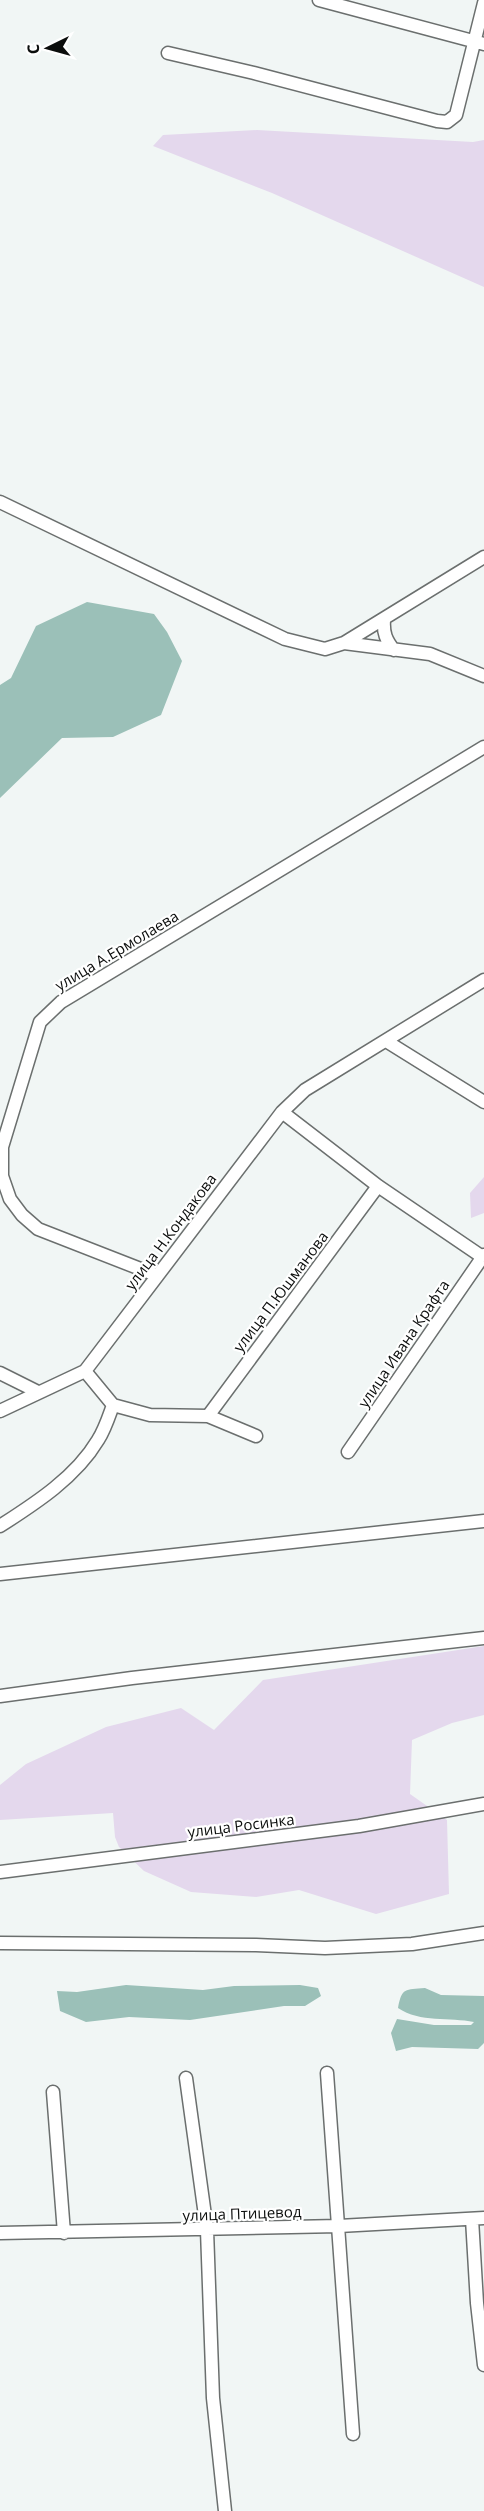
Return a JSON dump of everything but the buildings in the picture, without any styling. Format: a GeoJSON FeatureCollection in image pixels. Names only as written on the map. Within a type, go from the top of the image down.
{"type":"FeatureCollection","features":[{"type":"Feature","properties":{"kind":"street"},"geometry":{"type":"LineString","coordinates":[[319,0],[479,43]]}},
{"type":"Feature","properties":{"kind":"street"},"geometry":{"type":"LineString","coordinates":[[168,53],[447,122],[456,115],[479,43],[484,3]]}},
{"type":"Feature","properties":{"kind":"street"},"geometry":{"type":"LineString","coordinates":[[0,502],[285,639],[325,650],[344,643],[384,620],[484,557]]}},
{"type":"Feature","properties":{"kind":"street"},"geometry":{"type":"LineString","coordinates":[[384,620],[383,631],[387,642],[394,650]]}},
{"type":"Feature","properties":{"kind":"street"},"geometry":{"type":"LineString","coordinates":[[344,643],[430,654],[484,676]]}},
{"type":"Feature","properties":{"kind":"street","name":"улица А.Ермолаева"},"geometry":{"type":"LineString","coordinates":[[156,1275],[38,1229],[22,1215],[10,1199],[2,1176],[2,1147],[40,1022],[61,1002],[484,747]]}},
{"type":"Feature","properties":{"kind":"street","name":"улица Н.Кондакова"},"geometry":{"type":"LineString","coordinates":[[85,1371],[282,1112],[305,1090],[484,980]]}},
{"type":"Feature","properties":{"kind":"street"},"geometry":{"type":"LineString","coordinates":[[386,1041],[484,1102]]}},
{"type":"Feature","properties":{"kind":"street"},"geometry":{"type":"LineString","coordinates":[[282,1112],[378,1186],[483,1255]]}},
{"type":"Feature","properties":{"kind":"street","name":"улица П.Юшманова"},"geometry":{"type":"LineString","coordinates":[[208,1416],[378,1186]]}},
{"type":"Feature","properties":{"kind":"street","name":"улица Ивана Крафта"},"geometry":{"type":"LineString","coordinates":[[348,1452],[439,1323],[483,1255]]}},
{"type":"Feature","properties":{"kind":"street"},"geometry":{"type":"LineString","coordinates":[[0,1411],[85,1371],[113,1405],[150,1414],[208,1416],[256,1436]]}},
{"type":"Feature","properties":{"kind":"street"},"geometry":{"type":"LineString","coordinates":[[0,1373],[38,1392]]}},
{"type":"Feature","properties":{"kind":"street"},"geometry":{"type":"LineString","coordinates":[[0,1526],[35,1504],[74,1471],[98,1440],[113,1405]]}},
{"type":"Feature","properties":{"kind":"street"},"geometry":{"type":"LineString","coordinates":[[0,1574],[484,1521]]}},
{"type":"Feature","properties":{"kind":"street"},"geometry":{"type":"LineString","coordinates":[[0,1696],[132,1678],[484,1638]]}},
{"type":"Feature","properties":{"kind":"street","name":"улица Росинка"},"geometry":{"type":"LineString","coordinates":[[0,1872],[359,1826],[484,1804]]}},
{"type":"Feature","properties":{"kind":"street"},"geometry":{"type":"LineString","coordinates":[[0,1943],[256,1945],[325,1948],[412,1944],[484,1933]]}},
{"type":"Feature","properties":{"kind":"street"},"geometry":{"type":"LineString","coordinates":[[327,2073],[352,2434]]}},
{"type":"Feature","properties":{"kind":"street"},"geometry":{"type":"LineString","coordinates":[[186,2078],[207,2230],[213,2398],[225,2511]]}},
{"type":"Feature","properties":{"kind":"street"},"geometry":{"type":"LineString","coordinates":[[53,2092],[64,2233]]}},
{"type":"Feature","properties":{"kind":"street"},"geometry":{"type":"LineString","coordinates":[[478,2218],[477,2303],[484,2365]]}},
{"type":"Feature","properties":{"kind":"street","name":"улица Птицевод"},"geometry":{"type":"LineString","coordinates":[[0,2233],[339,2226],[478,2218]]}},
{"type":"Feature","properties":{"kind":"shaded area"},"geometry":{"type":"Polygon","coordinates":[[[257,130],[473,142],[484,140],[484,287],[272,193],[153,146],[163,135],[257,130]]]}},
{"type":"Feature","properties":{"kind":"shaded area"},"geometry":{"type":"Polygon","coordinates":[[[87,602],[154,614],[167,632],[182,661],[161,715],[113,737],[62,738],[0,798],[0,685],[11,678],[36,626],[87,602]]]}},
{"type":"Feature","properties":{"kind":"shaded area"},"geometry":{"type":"Polygon","coordinates":[[[484,1177],[484,1213],[471,1218],[470,1193],[484,1177]]]}},
{"type":"Feature","properties":{"kind":"shaded area"},"geometry":{"type":"Polygon","coordinates":[[[484,1646],[484,1715],[452,1723],[412,1740],[410,1794],[447,1820],[449,1894],[376,1914],[299,1890],[256,1897],[191,1892],[144,1871],[119,1847],[115,1837],[113,1813],[0,1820],[0,1785],[26,1764],[106,1727],[181,1708],[214,1730],[263,1680],[484,1646]]]}},
{"type":"Feature","properties":{"kind":"shaded area"},"geometry":{"type":"Polygon","coordinates":[[[126,1985],[203,1990],[234,1986],[300,1985],[318,1988],[321,1996],[305,2006],[284,2006],[190,2020],[129,2017],[86,2022],[60,2011],[57,1991],[77,1992],[126,1985]]]}},
{"type":"Feature","properties":{"kind":"shaded area"},"geometry":{"type":"Polygon","coordinates":[[[425,1988],[441,1995],[484,1996],[484,2043],[478,2049],[412,2047],[396,2051],[391,2033],[397,2019],[434,2025],[471,2025],[474,2022],[425,2018],[398,2008],[403,1993],[425,1988]]]}}]}
